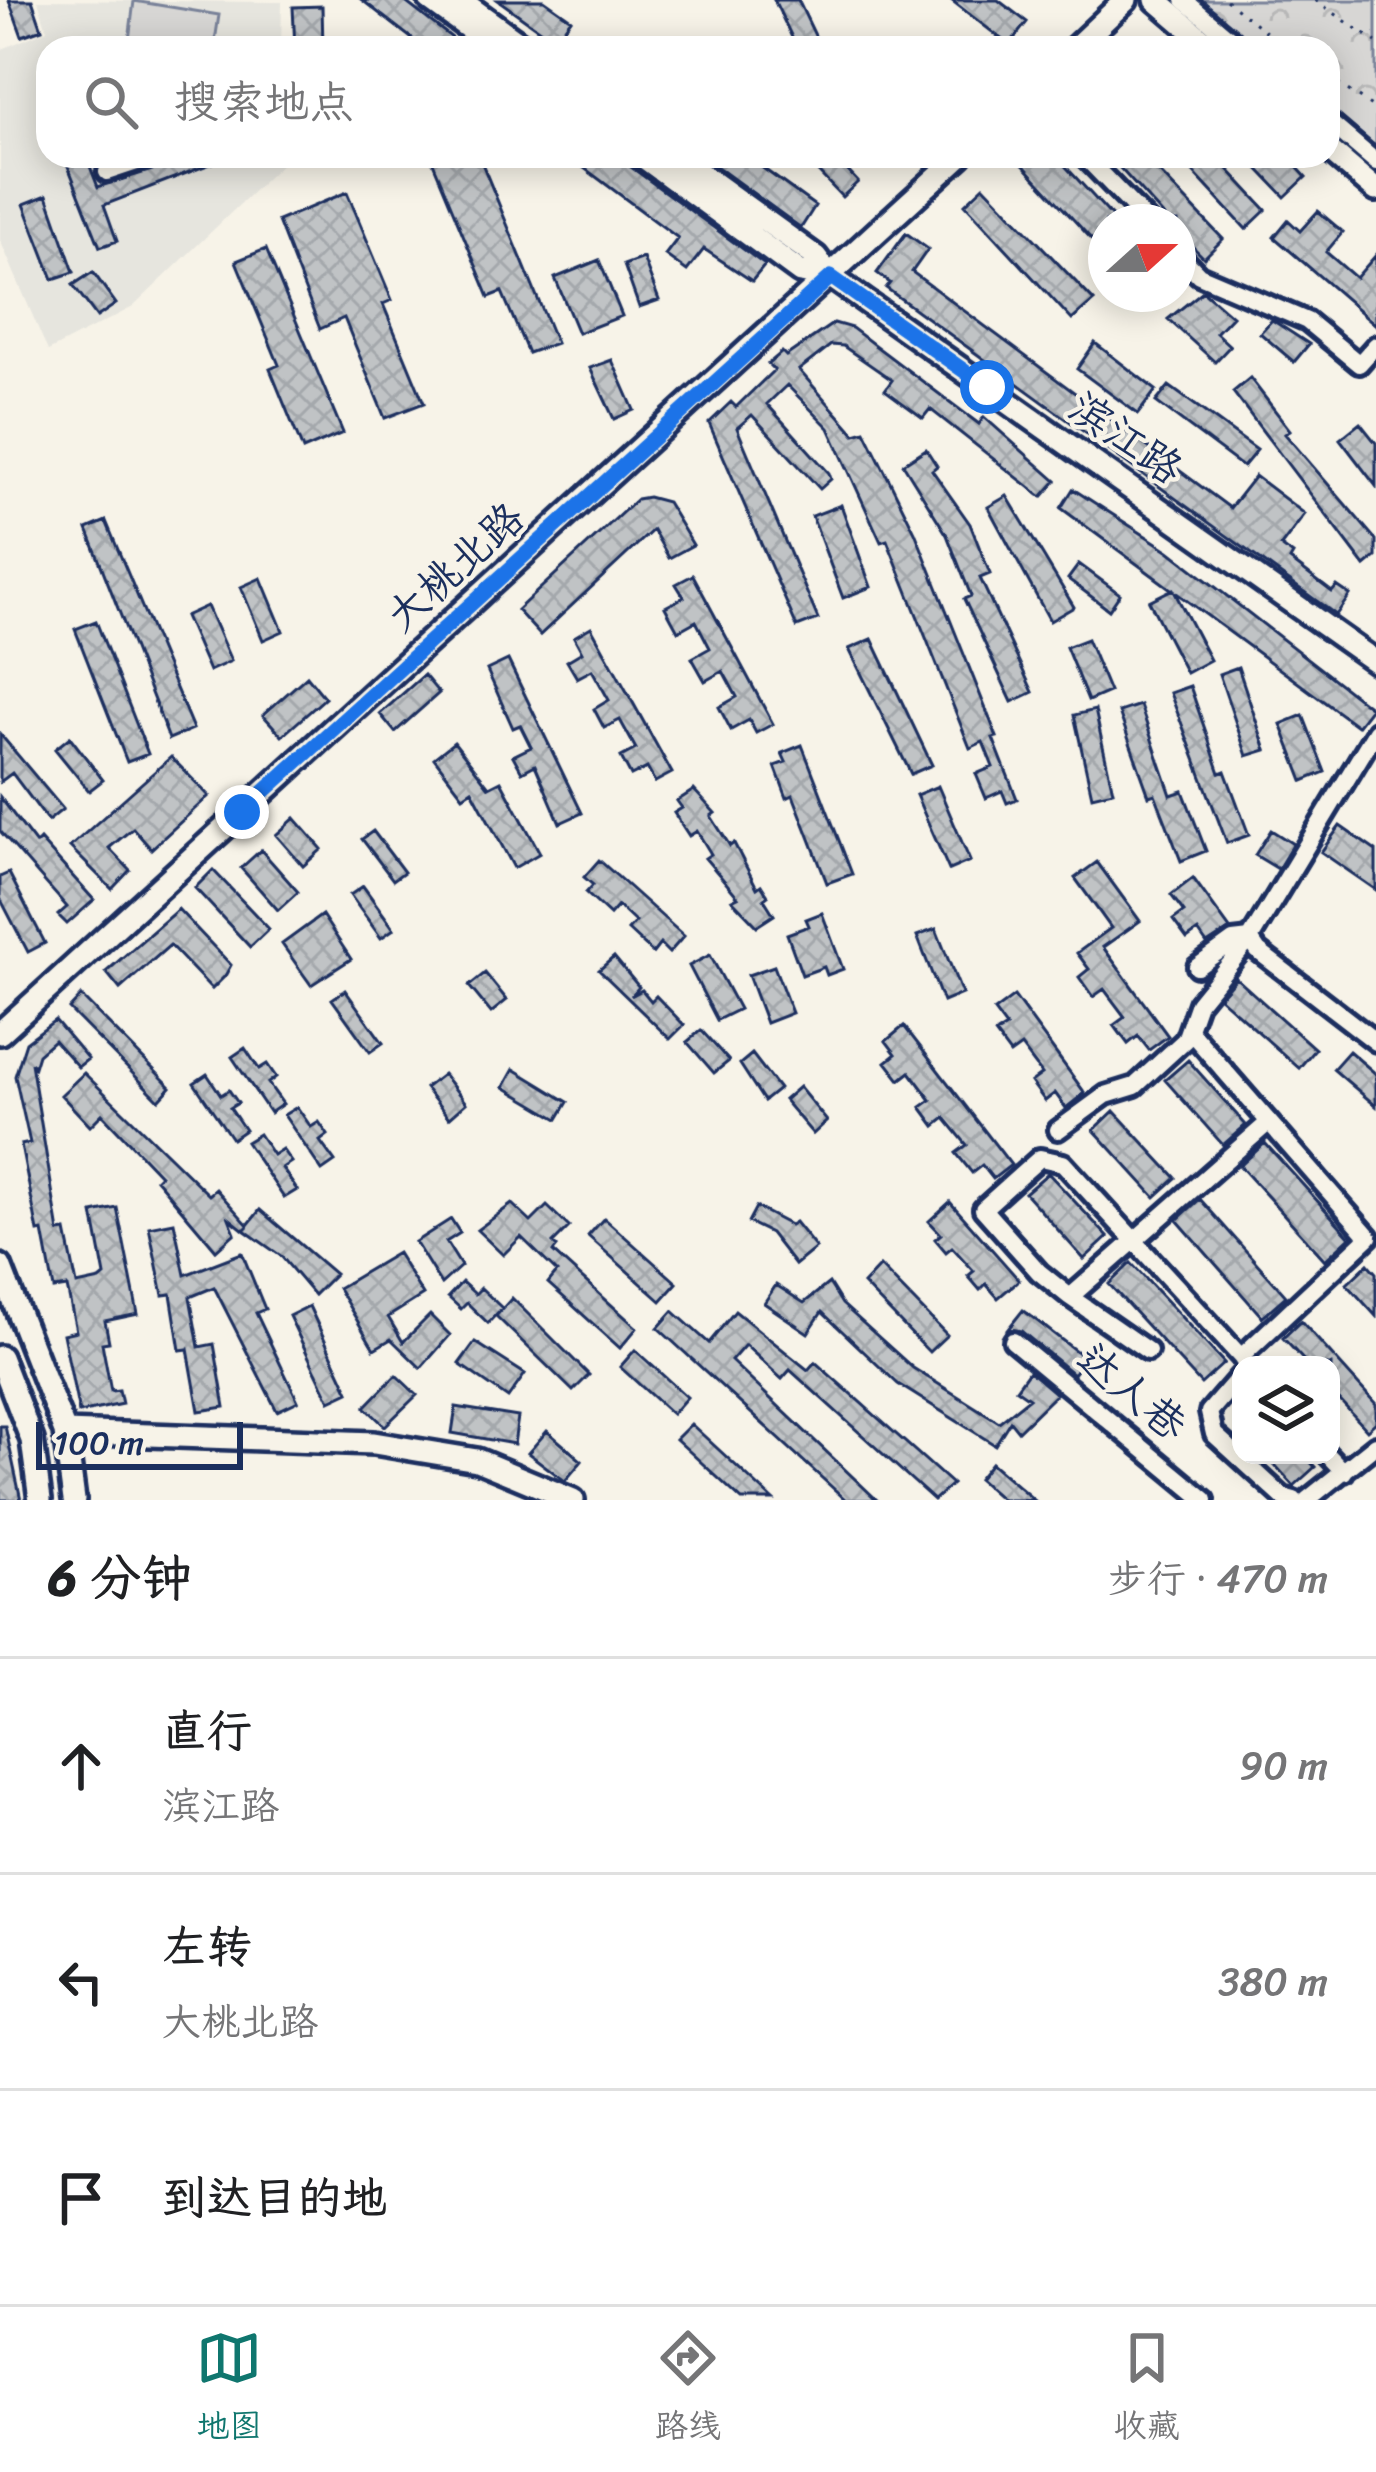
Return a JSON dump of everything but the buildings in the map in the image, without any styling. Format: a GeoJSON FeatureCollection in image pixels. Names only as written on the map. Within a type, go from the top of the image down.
{"type":"FeatureCollection","features":[{"type":"Feature","properties":{"kind":"street"},"geometry":{"type":"LineString","coordinates":[[430,0],[473,36]]}},
{"type":"Feature","properties":{"kind":"street"},"geometry":{"type":"LineString","coordinates":[[460,0],[510,36]]}},
{"type":"Feature","properties":{"kind":"street"},"geometry":{"type":"LineString","coordinates":[[1088,36],[1126,0]]}},
{"type":"Feature","properties":{"kind":"street"},"geometry":{"type":"LineString","coordinates":[[1156,0],[1198,36]]}},
{"type":"Feature","properties":{"kind":"street"},"geometry":{"type":"LineString","coordinates":[[1184,0],[1227,36]]}},
{"type":"Feature","properties":{"kind":"street"},"geometry":{"type":"LineString","coordinates":[[1340,131],[1376,161]]}},
{"type":"Feature","properties":{"kind":"street"},"geometry":{"type":"LineString","coordinates":[[1340,158],[1376,190]]}},
{"type":"Feature","properties":{"kind":"street"},"geometry":{"type":"LineString","coordinates":[[107,172],[119,168]]}},
{"type":"Feature","properties":{"kind":"street","name":"滨江路"},"geometry":{"type":"LineString","coordinates":[[658,168],[800,272],[831,277]]}},
{"type":"Feature","properties":{"kind":"street","name":"滨江路"},"geometry":{"type":"LineString","coordinates":[[693,168],[816,257],[831,277],[1376,662]]}},
{"type":"Feature","properties":{"kind":"street","name":"大桃北路"},"geometry":{"type":"LineString","coordinates":[[0,1033],[947,168]]}},
{"type":"Feature","properties":{"kind":"street"},"geometry":{"type":"LineString","coordinates":[[1096,168],[1131,204]]}},
{"type":"Feature","properties":{"kind":"street"},"geometry":{"type":"LineString","coordinates":[[1196,272],[1307,321],[1359,364],[1376,345]]}},
{"type":"Feature","properties":{"kind":"street"},"geometry":{"type":"LineString","coordinates":[[1058,1130],[1106,1095],[1135,1086],[1185,1040],[1198,1003],[1250,939],[1376,731]]}},
{"type":"Feature","properties":{"kind":"street"},"geometry":{"type":"LineString","coordinates":[[1197,967],[1233,941],[1250,939],[1376,1042]]}},
{"type":"Feature","properties":{"kind":"street"},"geometry":{"type":"LineString","coordinates":[[1189,1030],[1369,1237],[1253,1356]]}},
{"type":"Feature","properties":{"kind":"street"},"geometry":{"type":"LineString","coordinates":[[1070,1297],[1269,1122]]}},
{"type":"Feature","properties":{"kind":"street"},"geometry":{"type":"LineString","coordinates":[[1148,1352],[1039,1272],[983,1209],[1040,1158],[1063,1162],[1234,1356]]}},
{"type":"Feature","properties":{"kind":"street"},"geometry":{"type":"LineString","coordinates":[[0,1266],[64,1432],[74,1500]]}},
{"type":"Feature","properties":{"kind":"street","name":"达人巷"},"geometry":{"type":"LineString","coordinates":[[1013,1341],[1205,1500]]}},
{"type":"Feature","properties":{"kind":"street"},"geometry":{"type":"LineString","coordinates":[[0,1359],[32,1440],[40,1500]]}},
{"type":"Feature","properties":{"kind":"street"},"geometry":{"type":"LineString","coordinates":[[1232,1381],[1209,1412],[1214,1435],[1232,1451]]}},
{"type":"Feature","properties":{"kind":"street"},"geometry":{"type":"LineString","coordinates":[[64,1432],[374,1443],[477,1460],[573,1500]]}},
{"type":"Feature","properties":{"kind":"street"},"geometry":{"type":"LineString","coordinates":[[1307,1500],[1376,1445]]}},
{"type":"Feature","properties":{"kind":"street"},"geometry":{"type":"LineString","coordinates":[[1246,1464],[1283,1497],[1294,1500]]}},
{"type":"Feature","properties":{"kind":"street"},"geometry":{"type":"LineString","coordinates":[[1336,1464],[1343,1472]]}},
{"type":"Feature","properties":{"kind":"path"},"geometry":{"type":"LineString","coordinates":[[1226,0],[1271,36]]}},
{"type":"Feature","properties":{"kind":"path"},"geometry":{"type":"LineString","coordinates":[[1316,0],[1376,42]]}},
{"type":"Feature","properties":{"kind":"path"},"geometry":{"type":"LineString","coordinates":[[1340,85],[1376,110]]}},
{"type":"Feature","properties":{"kind":"shaded area"},"geometry":{"type":"Polygon","coordinates":[[[38,0],[282,2],[281,36],[36,36],[36,168],[278,168],[133,307],[48,351],[0,240],[0,50],[47,30],[38,0]]]}},
{"type":"Feature","properties":{"kind":"green space"},"geometry":{"type":"Polygon","coordinates":[[[1199,0],[1376,0],[1376,147],[1340,117],[1340,36],[1242,36],[1199,0]]]}},
{"type":"Feature","properties":{"kind":"green space"},"geometry":{"type":"Polygon","coordinates":[[[134,1],[219,15],[216,36],[130,36],[134,1]]]}},
{"type":"Feature","properties":{"kind":"route"},"geometry":{"type":"LineString","coordinates":[[242,812],[831,277],[987,387]]}}]}
